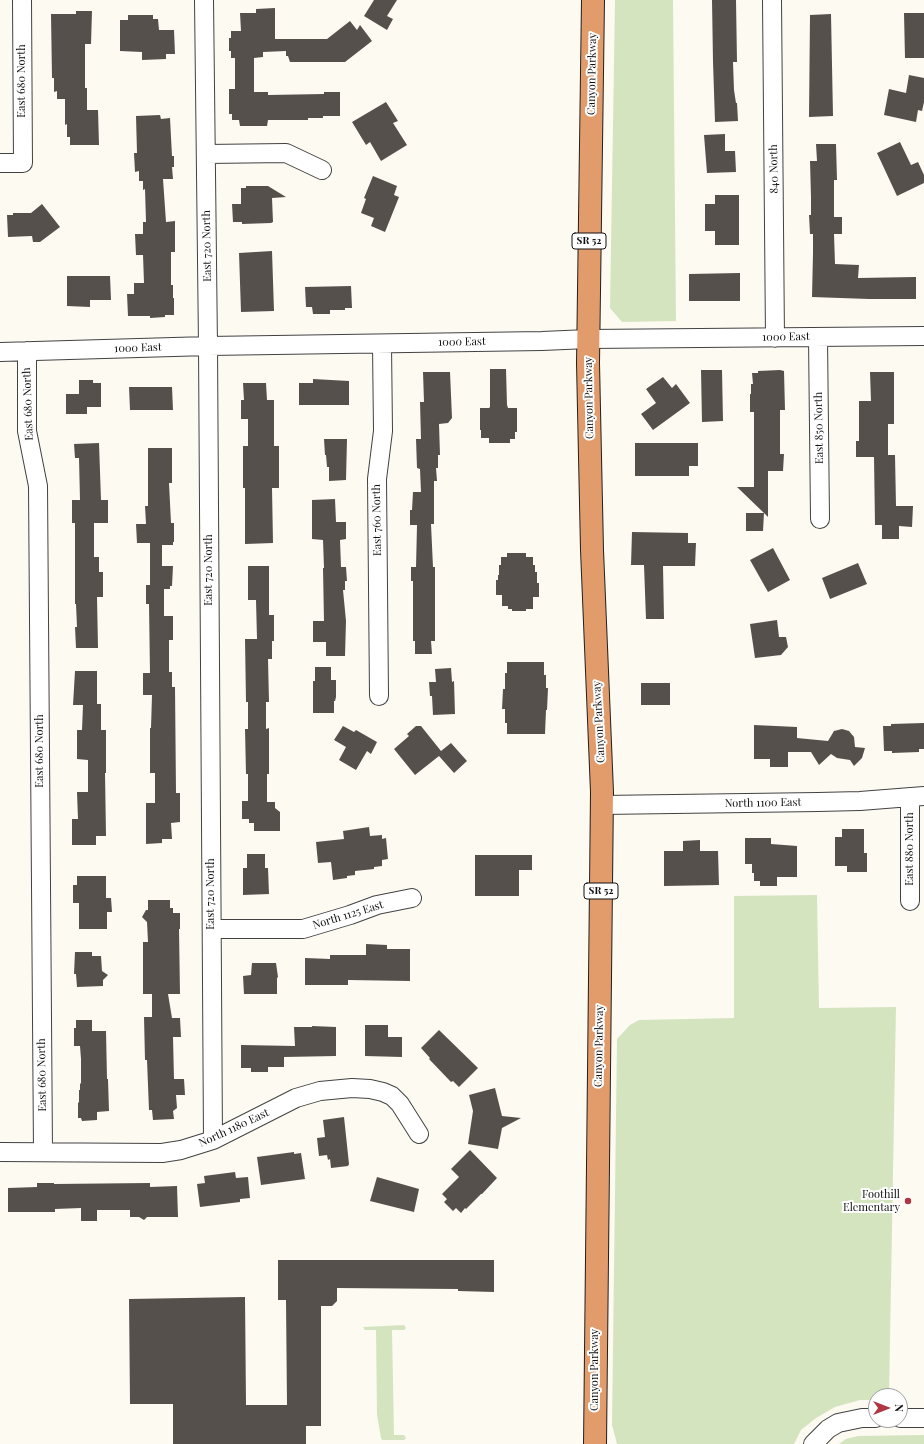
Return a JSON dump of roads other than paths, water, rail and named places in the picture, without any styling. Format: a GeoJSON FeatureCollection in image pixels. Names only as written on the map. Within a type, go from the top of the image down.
{"type":"FeatureCollection","features":[{"type":"Feature","properties":{"kind":"highway","name":"Canyon Parkway"},"geometry":{"type":"LineString","coordinates":[[593,0],[588,339],[592,550],[602,805],[595,1444]]}},
{"type":"Feature","properties":{"kind":"street","name":"East 680 North"},"geometry":{"type":"LineString","coordinates":[[0,163],[23,162],[22,0]]}},
{"type":"Feature","properties":{"kind":"street","name":"East 720 North"},"geometry":{"type":"LineString","coordinates":[[204,0],[208,346],[213,1140]]}},
{"type":"Feature","properties":{"kind":"street","name":"840 North"},"geometry":{"type":"LineString","coordinates":[[772,0],[775,338]]}},
{"type":"Feature","properties":{"kind":"street"},"geometry":{"type":"LineString","coordinates":[[206,154],[286,153],[322,170]]}},
{"type":"Feature","properties":{"kind":"street","name":"1000 East"},"geometry":{"type":"LineString","coordinates":[[0,352],[208,346],[382,345],[588,339],[924,336]]}},
{"type":"Feature","properties":{"kind":"street","name":"East 850 North"},"geometry":{"type":"LineString","coordinates":[[818,337],[820,519]]}},
{"type":"Feature","properties":{"kind":"street","name":"East 760 North"},"geometry":{"type":"LineString","coordinates":[[379,696],[376,479],[383,431],[382,345]]}},
{"type":"Feature","properties":{"kind":"street","name":"East 680 North"},"geometry":{"type":"LineString","coordinates":[[27,351],[27,431],[38,486],[42,1152]]}},
{"type":"Feature","properties":{"kind":"street","name":"North 1100 East"},"geometry":{"type":"LineString","coordinates":[[602,805],[818,802],[917,797]]}},
{"type":"Feature","properties":{"kind":"street","name":"East 880 North"},"geometry":{"type":"LineString","coordinates":[[910,901],[917,797]]}},
{"type":"Feature","properties":{"kind":"street","name":"North 1125 East"},"geometry":{"type":"LineString","coordinates":[[212,928],[303,928],[350,915],[377,905],[412,898]]}},
{"type":"Feature","properties":{"kind":"street","name":"North 1180 East"},"geometry":{"type":"LineString","coordinates":[[0,1152],[162,1153],[181,1150],[213,1140],[296,1098],[320,1091],[352,1088],[370,1089],[384,1092],[392,1096],[400,1104],[419,1134]]}},
{"type":"Feature","properties":{"kind":"street"},"geometry":{"type":"LineString","coordinates":[[813,1444],[828,1428],[844,1421],[868,1418]]}},
{"type":"Feature","properties":{"kind":"street"},"geometry":{"type":"LineString","coordinates":[[908,1418],[924,1418]]}},
{"type":"Feature","properties":{"kind":"place","name":"Foothill Elementary"},"geometry":{"type":"Point","coordinates":[908,1201]}}]}
